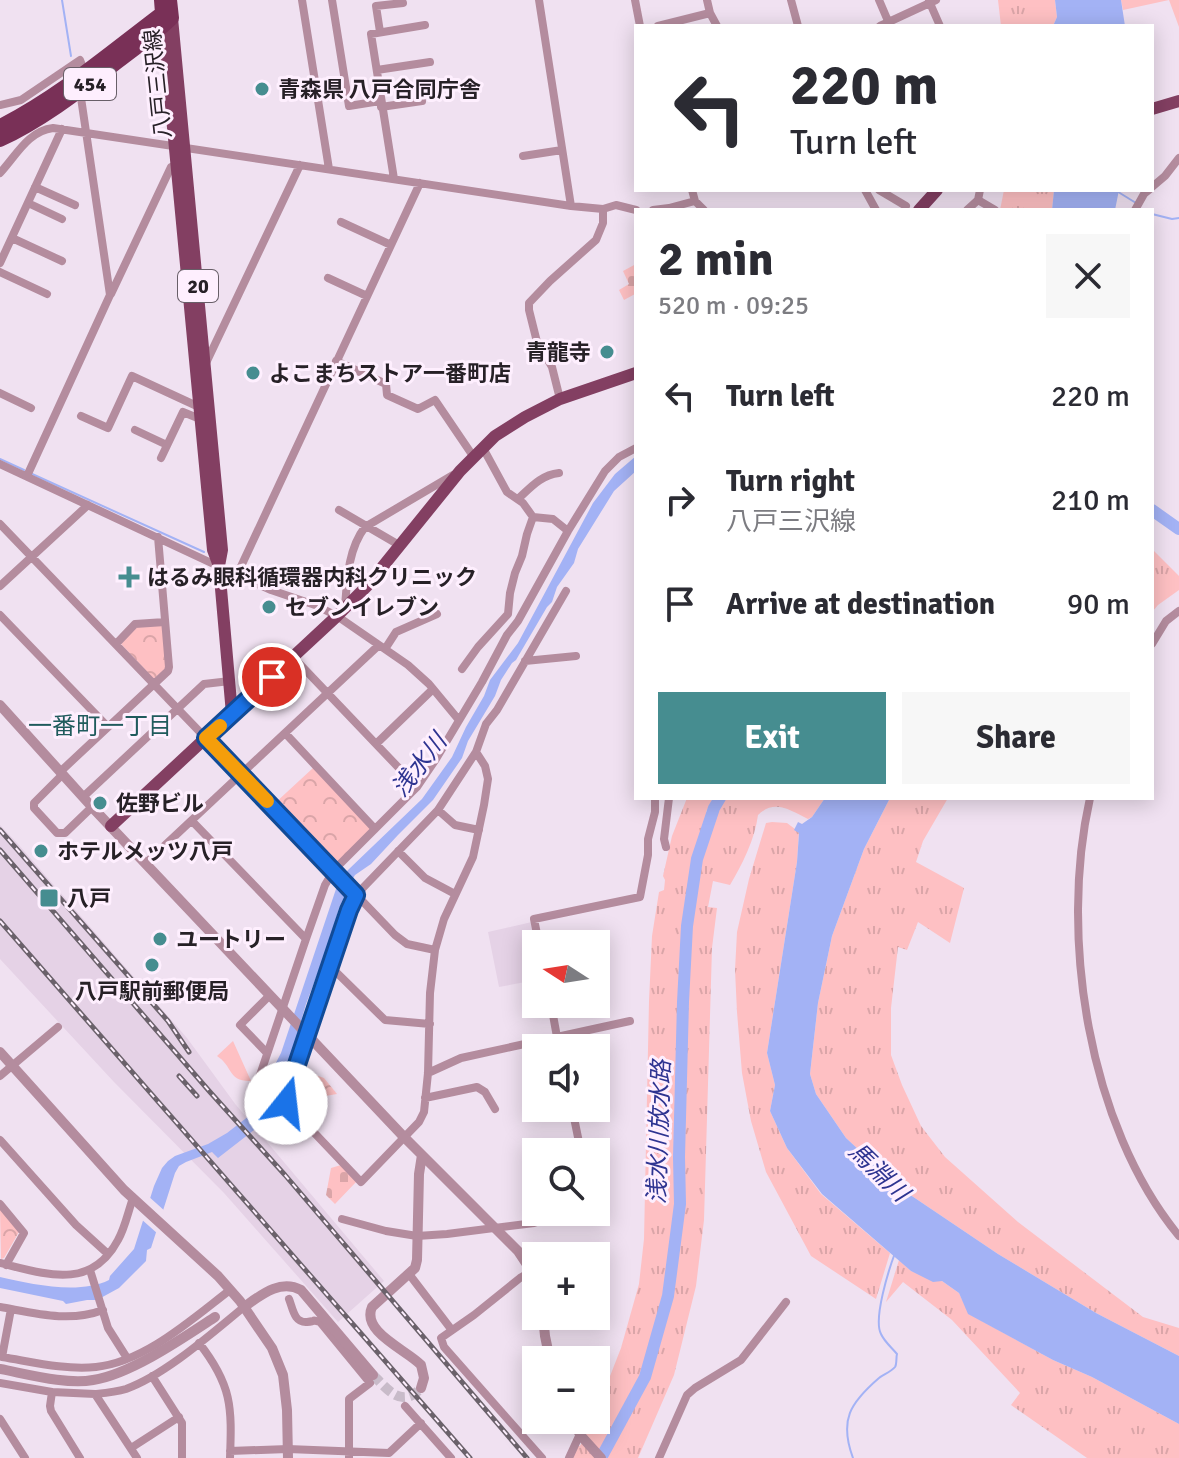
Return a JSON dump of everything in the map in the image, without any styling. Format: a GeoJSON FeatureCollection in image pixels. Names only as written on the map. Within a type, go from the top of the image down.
{"type":"FeatureCollection","features":[{"type":"Feature","properties":{"kind":"highway","name":"454"},"geometry":{"type":"LineString","coordinates":[[0,126],[34,108],[85,73],[166,11]]}},
{"type":"Feature","properties":{"kind":"highway","name":"454"},"geometry":{"type":"LineString","coordinates":[[0,140],[80,91],[166,11]]}},
{"type":"Feature","properties":{"kind":"main road","name":"八戸三沢線"},"geometry":{"type":"LineString","coordinates":[[166,11],[205,365],[222,550],[219,566]]}},
{"type":"Feature","properties":{"kind":"main road"},"geometry":{"type":"LineString","coordinates":[[1154,108],[1179,101]]}},
{"type":"Feature","properties":{"kind":"main road","name":"八戸三沢線"},"geometry":{"type":"LineString","coordinates":[[180,147],[177,165],[213,550],[219,566],[232,714]]}},
{"type":"Feature","properties":{"kind":"main road"},"geometry":{"type":"LineString","coordinates":[[912,208],[934,192]]}},
{"type":"Feature","properties":{"kind":"main road"},"geometry":{"type":"LineString","coordinates":[[111,826],[367,586],[460,471],[495,436],[560,399],[634,374]]}},
{"type":"Feature","properties":{"kind":"street"},"geometry":{"type":"LineString","coordinates":[[302,0],[329,169]]}},
{"type":"Feature","properties":{"kind":"street"},"geometry":{"type":"LineString","coordinates":[[332,0],[349,106],[422,101]]}},
{"type":"Feature","properties":{"kind":"street"},"geometry":{"type":"LineString","coordinates":[[539,0],[571,206]]}},
{"type":"Feature","properties":{"kind":"street"},"geometry":{"type":"LineString","coordinates":[[635,0],[640,24]]}},
{"type":"Feature","properties":{"kind":"street"},"geometry":{"type":"LineString","coordinates":[[707,0],[716,24]]}},
{"type":"Feature","properties":{"kind":"street"},"geometry":{"type":"LineString","coordinates":[[791,0],[797,24]]}},
{"type":"Feature","properties":{"kind":"street"},"geometry":{"type":"LineString","coordinates":[[879,0],[884,24],[931,1],[939,24]]}},
{"type":"Feature","properties":{"kind":"street"},"geometry":{"type":"LineString","coordinates":[[380,32],[376,6],[403,3]]}},
{"type":"Feature","properties":{"kind":"street"},"geometry":{"type":"LineString","coordinates":[[666,24],[710,13]]}},
{"type":"Feature","properties":{"kind":"street"},"geometry":{"type":"LineString","coordinates":[[394,179],[371,34],[425,25]]}},
{"type":"Feature","properties":{"kind":"street"},"geometry":{"type":"LineString","coordinates":[[0,105],[21,100],[80,60],[85,73]]}},
{"type":"Feature","properties":{"kind":"street"},"geometry":{"type":"LineString","coordinates":[[377,70],[430,62]]}},
{"type":"Feature","properties":{"kind":"street"},"geometry":{"type":"LineString","coordinates":[[80,91],[110,295]]}},
{"type":"Feature","properties":{"kind":"street"},"geometry":{"type":"LineString","coordinates":[[0,173],[29,139],[48,128],[571,206],[603,209],[616,205],[634,210]]}},
{"type":"Feature","properties":{"kind":"street"},"geometry":{"type":"LineString","coordinates":[[0,263],[62,129]]}},
{"type":"Feature","properties":{"kind":"street"},"geometry":{"type":"LineString","coordinates":[[523,156],[562,150]]}},
{"type":"Feature","properties":{"kind":"street"},"geometry":{"type":"LineString","coordinates":[[1154,186],[1179,158]]}},
{"type":"Feature","properties":{"kind":"street"},"geometry":{"type":"LineString","coordinates":[[27,476],[171,167],[177,165]]}},
{"type":"Feature","properties":{"kind":"street"},"geometry":{"type":"LineString","coordinates":[[205,365],[300,165]]}},
{"type":"Feature","properties":{"kind":"street"},"geometry":{"type":"LineString","coordinates":[[237,575],[420,183]]}},
{"type":"Feature","properties":{"kind":"street"},"geometry":{"type":"LineString","coordinates":[[35,187],[75,205]]}},
{"type":"Feature","properties":{"kind":"street"},"geometry":{"type":"LineString","coordinates":[[693,192],[695,201],[702,208]]}},
{"type":"Feature","properties":{"kind":"street"},"geometry":{"type":"LineString","coordinates":[[883,192],[912,208]]}},
{"type":"Feature","properties":{"kind":"street"},"geometry":{"type":"LineString","coordinates":[[669,208],[695,201]]}},
{"type":"Feature","properties":{"kind":"street"},"geometry":{"type":"LineString","coordinates":[[28,203],[62,219]]}},
{"type":"Feature","properties":{"kind":"street"},"geometry":{"type":"LineString","coordinates":[[560,399],[552,367],[537,342],[529,303],[596,240],[603,223],[603,209]]}},
{"type":"Feature","properties":{"kind":"street"},"geometry":{"type":"LineString","coordinates":[[341,222],[391,245]]}},
{"type":"Feature","properties":{"kind":"street"},"geometry":{"type":"LineString","coordinates":[[12,238],[62,261]]}},
{"type":"Feature","properties":{"kind":"street"},"geometry":{"type":"LineString","coordinates":[[0,272],[47,294]]}},
{"type":"Feature","properties":{"kind":"street"},"geometry":{"type":"LineString","coordinates":[[328,278],[367,296]]}},
{"type":"Feature","properties":{"kind":"street"},"geometry":{"type":"LineString","coordinates":[[336,361],[386,384],[387,395],[418,409],[435,400],[507,492],[523,503],[533,517],[553,519],[568,531]]}},
{"type":"Feature","properties":{"kind":"street"},"geometry":{"type":"LineString","coordinates":[[81,416],[108,428],[132,376],[200,413]]}},
{"type":"Feature","properties":{"kind":"street"},"geometry":{"type":"LineString","coordinates":[[0,393],[31,408]]}},
{"type":"Feature","properties":{"kind":"street"},"geometry":{"type":"LineString","coordinates":[[161,458],[183,412],[200,413]]}},
{"type":"Feature","properties":{"kind":"street"},"geometry":{"type":"LineString","coordinates":[[135,430],[167,445]]}},
{"type":"Feature","properties":{"kind":"street"},"geometry":{"type":"LineString","coordinates":[[254,1083],[259,1078],[284,1009],[325,885],[334,870],[417,787],[605,471],[619,457],[634,449]]}},
{"type":"Feature","properties":{"kind":"street"},"geometry":{"type":"LineString","coordinates":[[0,464],[271,590],[341,612],[429,684],[458,719]]}},
{"type":"Feature","properties":{"kind":"street"},"geometry":{"type":"LineString","coordinates":[[341,612],[352,551],[365,527],[460,471]]}},
{"type":"Feature","properties":{"kind":"street"},"geometry":{"type":"LineString","coordinates":[[518,499],[536,482],[559,473]]}},
{"type":"Feature","properties":{"kind":"street"},"geometry":{"type":"LineString","coordinates":[[0,586],[88,505]]}},
{"type":"Feature","properties":{"kind":"street"},"geometry":{"type":"LineString","coordinates":[[339,510],[399,545]]}},
{"type":"Feature","properties":{"kind":"street"},"geometry":{"type":"LineString","coordinates":[[462,669],[508,614],[515,573],[533,517]]}},
{"type":"Feature","properties":{"kind":"street"},"geometry":{"type":"LineString","coordinates":[[0,524],[395,935],[407,944],[435,950]]}},
{"type":"Feature","properties":{"kind":"street"},"geometry":{"type":"LineString","coordinates":[[92,807],[65,833],[57,833],[34,808],[34,803],[61,773],[168,671],[158,537]]}},
{"type":"Feature","properties":{"kind":"street"},"geometry":{"type":"LineString","coordinates":[[476,752],[485,766],[488,779],[473,857],[444,919],[435,950],[424,1112],[419,1122],[361,1182],[286,1103],[306,1032],[355,894],[438,810],[476,752],[486,724],[566,591]]}},
{"type":"Feature","properties":{"kind":"street"},"geometry":{"type":"LineString","coordinates":[[1154,641],[1166,621],[1179,611]]}},
{"type":"Feature","properties":{"kind":"street"},"geometry":{"type":"LineString","coordinates":[[146,863],[396,632],[437,614]]}},
{"type":"Feature","properties":{"kind":"street"},"geometry":{"type":"LineString","coordinates":[[0,615],[108,727]]}},
{"type":"Feature","properties":{"kind":"street"},"geometry":{"type":"LineString","coordinates":[[116,644],[135,624],[165,622]]}},
{"type":"Feature","properties":{"kind":"street"},"geometry":{"type":"LineString","coordinates":[[525,661],[576,656]]}},
{"type":"Feature","properties":{"kind":"street"},"geometry":{"type":"LineString","coordinates":[[293,657],[417,787]]}},
{"type":"Feature","properties":{"kind":"street"},"geometry":{"type":"LineString","coordinates":[[83,797],[204,684],[230,681]]}},
{"type":"Feature","properties":{"kind":"street"},"geometry":{"type":"LineString","coordinates":[[376,744],[432,690]]}},
{"type":"Feature","properties":{"kind":"street"},"geometry":{"type":"LineString","coordinates":[[0,705],[92,807],[403,1136],[522,1257]]}},
{"type":"Feature","properties":{"kind":"street"},"geometry":{"type":"LineString","coordinates":[[285,733],[375,829]]}},
{"type":"Feature","properties":{"kind":"street"},"geometry":{"type":"LineString","coordinates":[[536,930],[534,919],[640,897],[655,800]]}},
{"type":"Feature","properties":{"kind":"street"},"geometry":{"type":"LineString","coordinates":[[666,847],[664,839],[669,800]]}},
{"type":"Feature","properties":{"kind":"street"},"geometry":{"type":"LineString","coordinates":[[1090,800],[1079,864],[1078,909],[1080,964],[1087,1017],[1102,1083],[1127,1155],[1148,1193],[1179,1236]]}},
{"type":"Feature","properties":{"kind":"street"},"geometry":{"type":"LineString","coordinates":[[438,810],[455,825],[479,830]]}},
{"type":"Feature","properties":{"kind":"street"},"geometry":{"type":"LineString","coordinates":[[192,821],[306,939]]}},
{"type":"Feature","properties":{"kind":"street"},"geometry":{"type":"LineString","coordinates":[[398,851],[425,878],[455,894]]}},
{"type":"Feature","properties":{"kind":"street"},"geometry":{"type":"LineString","coordinates":[[331,967],[385,1020],[430,1024]]}},
{"type":"Feature","properties":{"kind":"street"},"geometry":{"type":"LineString","coordinates":[[267,1053],[240,1025],[270,995]]}},
{"type":"Feature","properties":{"kind":"street"},"geometry":{"type":"LineString","coordinates":[[567,1034],[630,1021]]}},
{"type":"Feature","properties":{"kind":"street"},"geometry":{"type":"LineString","coordinates":[[0,1076],[58,1027]]}},
{"type":"Feature","properties":{"kind":"street"},"geometry":{"type":"LineString","coordinates":[[428,1073],[461,1058],[522,1044]]}},
{"type":"Feature","properties":{"kind":"street"},"geometry":{"type":"LineString","coordinates":[[0,1052],[101,1166],[218,1276],[244,1307],[272,1348],[283,1375],[288,1454]]}},
{"type":"Feature","properties":{"kind":"street"},"geometry":{"type":"LineString","coordinates":[[425,1098],[477,1087],[485,1092],[495,1109]]}},
{"type":"Feature","properties":{"kind":"street"},"geometry":{"type":"LineString","coordinates":[[0,1140],[76,1225],[108,1254]]}},
{"type":"Feature","properties":{"kind":"street"},"geometry":{"type":"LineString","coordinates":[[421,1388],[424,1378],[421,1365],[376,1330],[369,1314],[372,1307],[415,1268],[422,1155]]}},
{"type":"Feature","properties":{"kind":"street"},"geometry":{"type":"LineString","coordinates":[[0,1204],[24,1233],[3,1264],[68,1276],[92,1274],[118,1242],[138,1202]]}},
{"type":"Feature","properties":{"kind":"street"},"geometry":{"type":"LineString","coordinates":[[342,1219],[417,1236],[522,1225]]}},
{"type":"Feature","properties":{"kind":"street"},"geometry":{"type":"LineString","coordinates":[[92,1274],[108,1328],[127,1358]]}},
{"type":"Feature","properties":{"kind":"street"},"geometry":{"type":"LineString","coordinates":[[409,1274],[451,1329]]}},
{"type":"Feature","properties":{"kind":"street"},"geometry":{"type":"LineString","coordinates":[[522,1277],[441,1338],[444,1347],[542,1458]]}},
{"type":"Feature","properties":{"kind":"street"},"geometry":{"type":"LineString","coordinates":[[0,1383],[52,1392],[95,1394],[122,1391],[152,1376],[264,1293],[284,1286],[301,1290],[373,1375]]}},
{"type":"Feature","properties":{"kind":"street"},"geometry":{"type":"LineString","coordinates":[[11,1309],[2,1357],[81,1368],[111,1364],[155,1345],[230,1290]]}},
{"type":"Feature","properties":{"kind":"street"},"geometry":{"type":"LineString","coordinates":[[289,1299],[296,1318],[302,1323],[320,1322],[370,1383],[349,1399],[349,1455]]}},
{"type":"Feature","properties":{"kind":"street"},"geometry":{"type":"LineString","coordinates":[[659,1458],[687,1395],[741,1360],[786,1302]]}},
{"type":"Feature","properties":{"kind":"street"},"geometry":{"type":"LineString","coordinates":[[0,1307],[60,1317],[83,1316],[102,1306]]}},
{"type":"Feature","properties":{"kind":"street"},"geometry":{"type":"LineString","coordinates":[[0,1369],[58,1379],[92,1381],[132,1367],[215,1317]]}},
{"type":"Feature","properties":{"kind":"street"},"geometry":{"type":"LineString","coordinates":[[199,1343],[217,1367],[226,1389],[231,1415],[230,1455],[391,1455],[421,1423]]}},
{"type":"Feature","properties":{"kind":"street"},"geometry":{"type":"LineString","coordinates":[[152,1376],[182,1423],[182,1458]]}},
{"type":"Feature","properties":{"kind":"street"},"geometry":{"type":"LineString","coordinates":[[52,1392],[51,1411],[80,1458]]}},
{"type":"Feature","properties":{"kind":"street"},"geometry":{"type":"LineString","coordinates":[[95,1394],[137,1458]]}},
{"type":"Feature","properties":{"kind":"street"},"geometry":{"type":"LineString","coordinates":[[405,1406],[451,1458]]}},
{"type":"Feature","properties":{"kind":"street"},"geometry":{"type":"LineString","coordinates":[[131,1448],[179,1417]]}},
{"type":"Feature","properties":{"kind":"street"},"geometry":{"type":"LineString","coordinates":[[0,1419],[23,1457]]}},
{"type":"Feature","properties":{"kind":"street"},"geometry":{"type":"LineString","coordinates":[[569,1458],[581,1436],[601,1458]]}},
{"type":"Feature","properties":{"kind":"shaded area"},"geometry":{"type":"Polygon","coordinates":[[[0,825],[187,1038],[236,1105],[384,1281],[338,1322],[224,1193],[114,1082],[0,959],[0,825]]]}},
{"type":"Feature","properties":{"kind":"shaded area"},"geometry":{"type":"Polygon","coordinates":[[[532,922],[533,930],[522,930],[522,983],[499,987],[488,932],[532,922]]]}},
{"type":"Feature","properties":{"kind":"green space"},"geometry":{"type":"Polygon","coordinates":[[[998,0],[1055,0],[1057,17],[1054,24],[1001,24],[998,0]]]}},
{"type":"Feature","properties":{"kind":"green space"},"geometry":{"type":"Polygon","coordinates":[[[1121,0],[1169,0],[1123,10],[1121,0]]]}},
{"type":"Feature","properties":{"kind":"green space"},"geometry":{"type":"Polygon","coordinates":[[[1169,0],[1179,0],[1179,27],[1169,0]]]}},
{"type":"Feature","properties":{"kind":"green space"},"geometry":{"type":"Polygon","coordinates":[[[1004,192],[1054,192],[1052,208],[1000,208],[1004,192]]]}},
{"type":"Feature","properties":{"kind":"green space"},"geometry":{"type":"Polygon","coordinates":[[[634,265],[634,295],[624,300],[619,290],[629,284],[623,271],[634,265]]]}},
{"type":"Feature","properties":{"kind":"green space"},"geometry":{"type":"Polygon","coordinates":[[[1154,551],[1179,576],[1179,590],[1154,610],[1154,551]]]}},
{"type":"Feature","properties":{"kind":"green space"},"geometry":{"type":"Polygon","coordinates":[[[160,624],[166,665],[153,678],[121,644],[136,626],[160,624]]]}},
{"type":"Feature","properties":{"kind":"green space"},"geometry":{"type":"Polygon","coordinates":[[[313,768],[372,829],[334,866],[274,804],[313,768]]]}},
{"type":"Feature","properties":{"kind":"green space"},"geometry":{"type":"Polygon","coordinates":[[[686,800],[712,800],[706,812],[714,817],[724,800],[824,800],[808,819],[782,808],[764,810],[758,815],[747,852],[730,885],[713,881],[708,907],[717,908],[712,948],[704,1220],[696,1286],[674,1375],[638,1458],[573,1458],[586,1434],[610,1434],[610,1376],[639,1284],[644,1239],[652,936],[659,892],[664,890],[663,876],[672,836],[686,800]]]}},
{"type":"Feature","properties":{"kind":"green space"},"geometry":{"type":"Polygon","coordinates":[[[889,800],[947,800],[923,841],[916,862],[964,888],[950,943],[918,922],[907,950],[898,947],[891,1008],[891,1055],[921,1126],[945,1157],[1018,1222],[1143,1317],[1179,1328],[1179,1356],[1096,1313],[998,1254],[900,1188],[846,1138],[816,1094],[810,1074],[818,1003],[832,936],[864,849],[889,800]]]}},
{"type":"Feature","properties":{"kind":"green space"},"geometry":{"type":"Polygon","coordinates":[[[766,823],[787,823],[799,832],[767,1053],[775,1085],[770,1111],[787,1148],[821,1194],[890,1253],[876,1299],[811,1256],[766,1172],[751,1121],[742,1073],[737,1012],[737,932],[766,823]]]}},
{"type":"Feature","properties":{"kind":"green space"},"geometry":{"type":"Polygon","coordinates":[[[233,1041],[251,1081],[238,1079],[217,1056],[233,1041]]]}},
{"type":"Feature","properties":{"kind":"green space"},"geometry":{"type":"Polygon","coordinates":[[[299,1069],[324,1078],[337,1094],[291,1102],[289,1099],[299,1069]]]}},
{"type":"Feature","properties":{"kind":"green space"},"geometry":{"type":"Polygon","coordinates":[[[341,1165],[357,1181],[335,1204],[326,1195],[331,1168],[341,1165]]]}},
{"type":"Feature","properties":{"kind":"green space"},"geometry":{"type":"Polygon","coordinates":[[[0,1209],[19,1232],[1,1259],[0,1209]]]}},
{"type":"Feature","properties":{"kind":"green space"},"geometry":{"type":"Polygon","coordinates":[[[899,1260],[911,1271],[942,1281],[959,1293],[969,1314],[1179,1424],[1179,1458],[1087,1458],[1011,1405],[1020,1393],[952,1320],[903,1282],[886,1302],[899,1260]]]}},
{"type":"Feature","properties":{"kind":"water"},"geometry":{"type":"Polygon","coordinates":[[[1055,0],[1121,0],[1125,24],[1054,24],[1057,17],[1055,0]]]}},
{"type":"Feature","properties":{"kind":"water"},"geometry":{"type":"Polygon","coordinates":[[[1054,192],[1119,192],[1115,208],[1052,208],[1054,192]]]}},
{"type":"Feature","properties":{"kind":"water"},"geometry":{"type":"Polygon","coordinates":[[[634,458],[634,473],[614,491],[578,549],[574,563],[557,587],[552,602],[501,680],[462,758],[433,800],[352,880],[339,908],[306,1004],[284,1080],[258,1127],[218,1158],[212,1152],[179,1166],[151,1248],[147,1250],[146,1261],[119,1288],[97,1300],[66,1304],[0,1288],[0,1277],[70,1287],[84,1287],[109,1280],[134,1249],[154,1186],[168,1161],[208,1144],[258,1109],[266,1082],[281,1053],[338,883],[422,799],[452,757],[490,680],[518,643],[593,503],[615,474],[634,458]]]}},
{"type":"Feature","properties":{"kind":"water","name":"馬淵川"},"geometry":{"type":"Polygon","coordinates":[[[824,800],[889,800],[864,849],[832,936],[818,1003],[810,1074],[816,1094],[846,1138],[900,1188],[998,1254],[1096,1313],[1179,1356],[1179,1424],[968,1314],[959,1293],[942,1281],[933,1282],[911,1271],[822,1194],[787,1148],[770,1111],[775,1085],[767,1053],[797,862],[799,833],[794,830],[798,822],[802,824],[812,817],[824,800]]]}},
{"type":"Feature","properties":{"kind":"pier"},"geometry":{"type":"Polygon","coordinates":[[[147,1195],[166,1212],[158,1234],[140,1218],[147,1195]]]}},
{"type":"Feature","properties":{"kind":"waterway"},"geometry":{"type":"LineString","coordinates":[[62,0],[71,56]]}},
{"type":"Feature","properties":{"kind":"waterway"},"geometry":{"type":"LineString","coordinates":[[1118,192],[1136,203]]}},
{"type":"Feature","properties":{"kind":"waterway"},"geometry":{"type":"LineString","coordinates":[[1154,214],[1179,218]]}},
{"type":"Feature","properties":{"kind":"waterway"},"geometry":{"type":"LineString","coordinates":[[0,459],[24,470]]}},
{"type":"Feature","properties":{"kind":"waterway"},"geometry":{"type":"LineString","coordinates":[[30,473],[204,552]]}},
{"type":"Feature","properties":{"kind":"waterway"},"geometry":{"type":"LineString","coordinates":[[1154,511],[1179,529]]}},
{"type":"Feature","properties":{"kind":"waterway","name":"浅水川放水路"},"geometry":{"type":"LineString","coordinates":[[601,1458],[645,1377],[668,1296],[680,1204],[687,926],[697,859],[719,800]]}},
{"type":"Feature","properties":{"kind":"waterway"},"geometry":{"type":"LineString","coordinates":[[853,1458],[847,1423],[854,1404],[896,1364],[897,1354],[886,1342],[879,1327],[883,1294],[895,1253]]}},
{"type":"Feature","properties":{"kind":"tunnel"},"geometry":{"type":"LineString","coordinates":[[373,1375],[401,1397],[408,1397],[421,1388]]}},
{"type":"Feature","properties":{"kind":"railway"},"geometry":{"type":"LineString","coordinates":[[0,830],[168,1021],[189,1052]]}},
{"type":"Feature","properties":{"kind":"railway"},"geometry":{"type":"LineString","coordinates":[[0,850],[285,1175],[527,1458]]}},
{"type":"Feature","properties":{"kind":"railway"},"geometry":{"type":"LineString","coordinates":[[0,921],[470,1458]]}},
{"type":"Feature","properties":{"kind":"railway"},"geometry":{"type":"LineString","coordinates":[[179,1076],[197,1096]]}},
{"type":"Feature","properties":{"kind":"slow traffic"},"geometry":{"type":"LineString","coordinates":[[220,726],[206,738],[267,801]]}},
{"type":"Feature","properties":{"kind":"place","name":"青森県 八戸合同庁舎"},"geometry":{"type":"Point","coordinates":[262,89]}},
{"type":"Feature","properties":{"kind":"place","name":"青龍寺"},"geometry":{"type":"Point","coordinates":[607,352]}},
{"type":"Feature","properties":{"kind":"place","name":"よこまちストア一番町店"},"geometry":{"type":"Point","coordinates":[253,373]}},
{"type":"Feature","properties":{"kind":"place","name":"はるみ眼科循環器内科クリニック"},"geometry":{"type":"Point","coordinates":[129,577]}},
{"type":"Feature","properties":{"kind":"place","name":"セブンイレブン"},"geometry":{"type":"Point","coordinates":[269,607]}},
{"type":"Feature","properties":{"kind":"place","name":"佐野ビル"},"geometry":{"type":"Point","coordinates":[100,803]}},
{"type":"Feature","properties":{"kind":"place","name":"ホテルメッツ八戸"},"geometry":{"type":"Point","coordinates":[41,851]}},
{"type":"Feature","properties":{"kind":"place","name":"八戸"},"geometry":{"type":"Point","coordinates":[49,898]}},
{"type":"Feature","properties":{"kind":"place","name":"ユートリー"},"geometry":{"type":"Point","coordinates":[160,939]}},
{"type":"Feature","properties":{"kind":"place","name":"八戸駅前郵便局"},"geometry":{"type":"Point","coordinates":[152,965]}},
{"type":"Feature","properties":{"kind":"district","name":"一番町一丁目"},"geometry":{"type":"Point","coordinates":[100,726]}},
{"type":"Feature","properties":{"kind":"route"},"geometry":{"type":"LineString","coordinates":[[272,677],[206,738],[356,895],[286,1103]]}},
{"type":"Feature","properties":{"kind":"water label","name":"浅水川"},"geometry":{"type":"Point","coordinates":[419,765]}}]}
